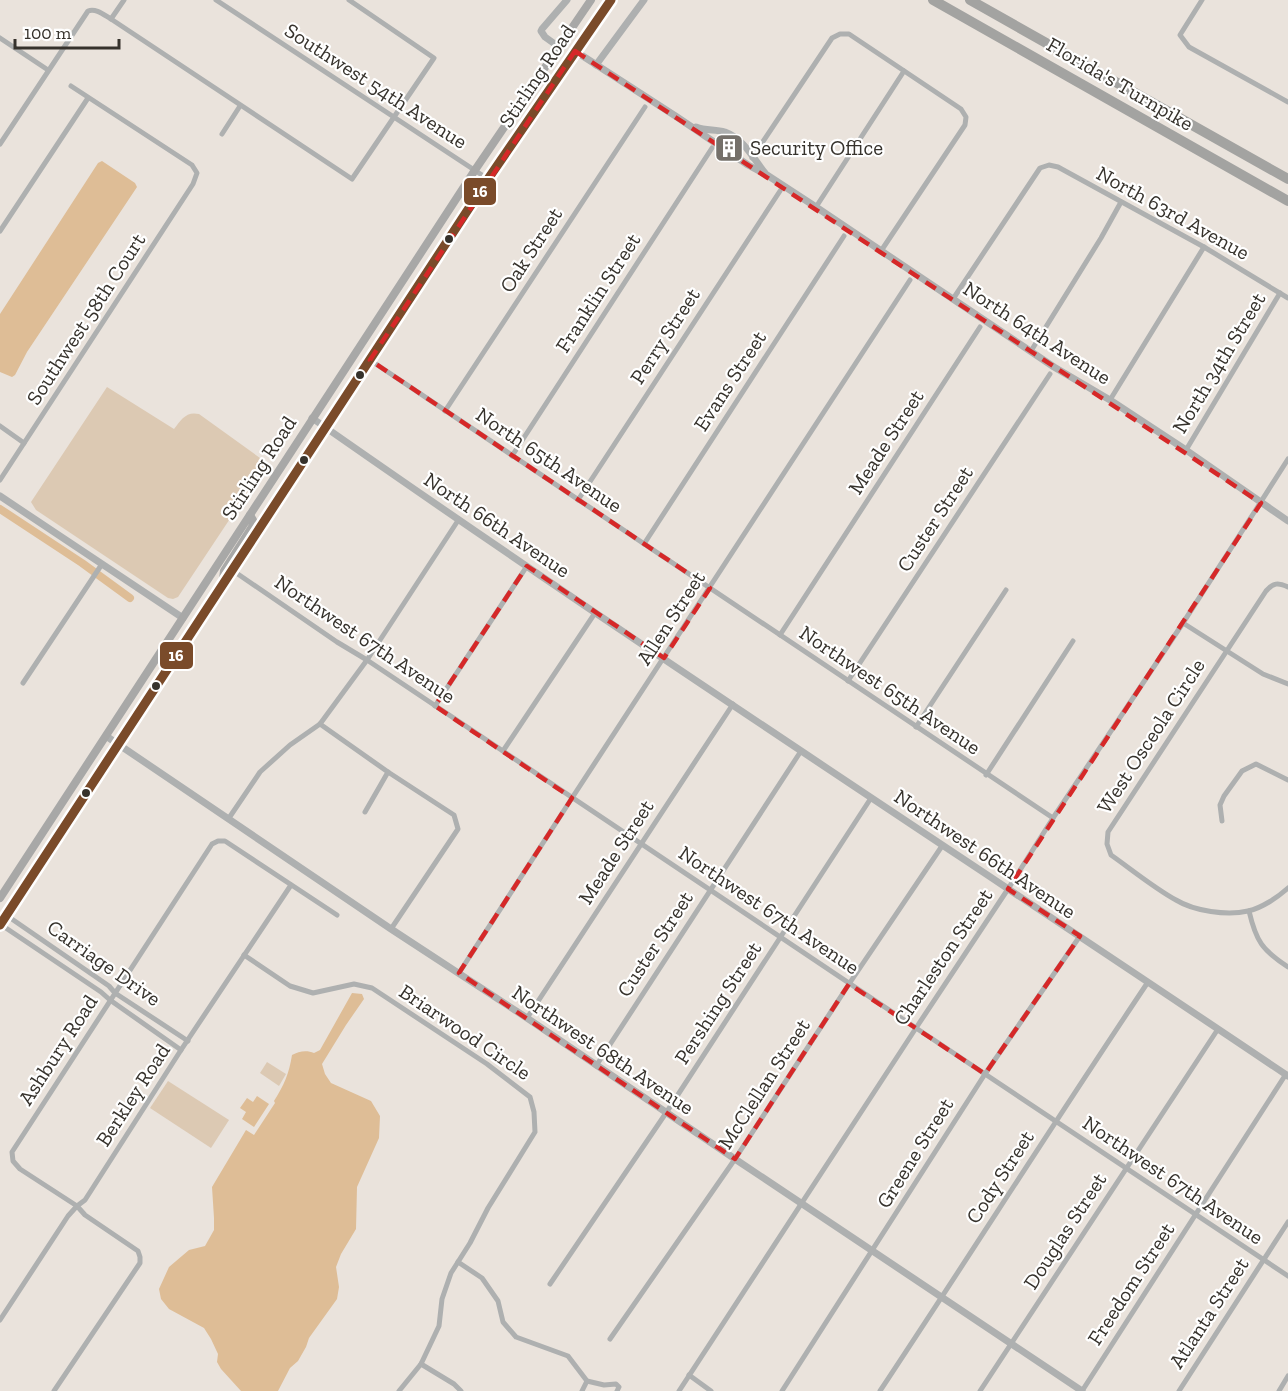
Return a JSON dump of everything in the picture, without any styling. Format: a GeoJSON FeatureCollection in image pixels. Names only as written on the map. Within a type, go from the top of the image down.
{"type":"FeatureCollection","features":[{"type":"Feature","properties":{"kind":"highway","name":"Florida's Turnpike"},"geometry":{"type":"LineString","coordinates":[[933,0],[1288,201]]}},
{"type":"Feature","properties":{"kind":"highway","name":"Florida's Turnpike"},"geometry":{"type":"LineString","coordinates":[[970,0],[1288,179]]}},
{"type":"Feature","properties":{"kind":"main road","name":"Stirling Road"},"geometry":{"type":"LineString","coordinates":[[0,898],[475,170],[591,0]]}},
{"type":"Feature","properties":{"kind":"main road","name":"Stirling Road"},"geometry":{"type":"LineString","coordinates":[[0,924],[3,914],[118,744],[488,179],[611,0]]}},
{"type":"Feature","properties":{"kind":"main road"},"geometry":{"type":"LineString","coordinates":[[224,582],[224,571],[252,526],[253,520],[250,514]]}},
{"type":"Feature","properties":{"kind":"street"},"geometry":{"type":"LineString","coordinates":[[111,19],[124,0]]}},
{"type":"Feature","properties":{"kind":"street","name":"Southwest 54th Avenue"},"geometry":{"type":"LineString","coordinates":[[216,0],[488,179]]}},
{"type":"Feature","properties":{"kind":"street"},"geometry":{"type":"LineString","coordinates":[[0,144],[88,12],[96,10],[352,179],[434,58],[349,0]]}},
{"type":"Feature","properties":{"kind":"street"},"geometry":{"type":"LineString","coordinates":[[559,47],[545,37],[542,31],[543,26],[567,0]]}},
{"type":"Feature","properties":{"kind":"street"},"geometry":{"type":"LineString","coordinates":[[596,65],[644,0]]}},
{"type":"Feature","properties":{"kind":"street"},"geometry":{"type":"LineString","coordinates":[[1202,0],[1180,35],[1189,46],[1288,102]]}},
{"type":"Feature","properties":{"kind":"street"},"geometry":{"type":"LineString","coordinates":[[747,165],[832,39],[840,34],[849,34],[961,109],[966,117],[965,125],[880,251]]}},
{"type":"Feature","properties":{"kind":"street"},"geometry":{"type":"LineString","coordinates":[[0,38],[48,70]]}},
{"type":"Feature","properties":{"kind":"street","name":"North 64th Avenue"},"geometry":{"type":"LineString","coordinates":[[575,51],[747,165],[816,207],[1031,351],[1186,450],[1288,521]]}},
{"type":"Feature","properties":{"kind":"street"},"geometry":{"type":"LineString","coordinates":[[816,207],[904,71]]}},
{"type":"Feature","properties":{"kind":"street"},"geometry":{"type":"LineString","coordinates":[[0,231],[88,98],[70,86]]}},
{"type":"Feature","properties":{"kind":"street","name":"Southwest 58th Court"},"geometry":{"type":"LineString","coordinates":[[0,480],[194,184],[197,174],[192,165],[88,98]]}},
{"type":"Feature","properties":{"kind":"street"},"geometry":{"type":"LineString","coordinates":[[222,134],[240,106]]}},
{"type":"Feature","properties":{"kind":"street","name":"Oak Street"},"geometry":{"type":"LineString","coordinates":[[445,411],[645,107]]}},
{"type":"Feature","properties":{"kind":"street","name":"North 64th Avenue"},"geometry":{"type":"LineString","coordinates":[[682,121],[704,130],[723,132],[733,136],[748,148],[766,175]]}},
{"type":"Feature","properties":{"kind":"street","name":"Franklin Street"},"geometry":{"type":"LineString","coordinates":[[512,456],[712,148]]}},
{"type":"Feature","properties":{"kind":"street","name":"North 63rd Avenue"},"geometry":{"type":"LineString","coordinates":[[953,299],[1040,168],[1048,165],[1058,167],[1204,247],[1288,298]]}},
{"type":"Feature","properties":{"kind":"street","name":"Perry Street"},"geometry":{"type":"LineString","coordinates":[[578,500],[780,191]]}},
{"type":"Feature","properties":{"kind":"street"},"geometry":{"type":"LineString","coordinates":[[1031,351],[1121,202]]}},
{"type":"Feature","properties":{"kind":"street","name":"Evans Street"},"geometry":{"type":"LineString","coordinates":[[644,544],[844,236]]}},
{"type":"Feature","properties":{"kind":"street"},"geometry":{"type":"LineString","coordinates":[[1110,400],[1204,247]]}},
{"type":"Feature","properties":{"kind":"street","name":"Allen Street"},"geometry":{"type":"LineString","coordinates":[[459,973],[910,280]]}},
{"type":"Feature","properties":{"kind":"street","name":"North 34th Street"},"geometry":{"type":"LineString","coordinates":[[1186,450],[1281,293]]}},
{"type":"Feature","properties":{"kind":"street","name":"Meade Street"},"geometry":{"type":"LineString","coordinates":[[780,635],[981,327]]}},
{"type":"Feature","properties":{"kind":"street","name":"North 65th Avenue"},"geometry":{"type":"LineString","coordinates":[[370,360],[710,588]]}},
{"type":"Feature","properties":{"kind":"street","name":"Custer Street"},"geometry":{"type":"LineString","coordinates":[[848,681],[1050,374]]}},
{"type":"Feature","properties":{"kind":"street","name":"North 66th Avenue"},"geometry":{"type":"LineString","coordinates":[[312,418],[664,658]]}},
{"type":"Feature","properties":{"kind":"street"},"geometry":{"type":"LineString","coordinates":[[0,426],[24,443]]}},
{"type":"Feature","properties":{"kind":"street","name":"Charleston Street"},"geometry":{"type":"LineString","coordinates":[[679,1391],[1183,623],[1288,459]]}},
{"type":"Feature","properties":{"kind":"street"},"geometry":{"type":"LineString","coordinates":[[0,496],[183,618]]}},
{"type":"Feature","properties":{"kind":"street"},"geometry":{"type":"LineString","coordinates":[[229,818],[260,772],[290,745],[321,724],[367,660],[459,519]]}},
{"type":"Feature","properties":{"kind":"street"},"geometry":{"type":"LineString","coordinates":[[23,683],[102,564]]}},
{"type":"Feature","properties":{"kind":"street"},"geometry":{"type":"LineString","coordinates":[[435,706],[527,566]]}},
{"type":"Feature","properties":{"kind":"street","name":"Northwest 67th Avenue"},"geometry":{"type":"LineString","coordinates":[[232,570],[1288,1276]]}},
{"type":"Feature","properties":{"kind":"street","name":"West Osceola Circle"},"geometry":{"type":"LineString","coordinates":[[1288,587],[1278,583],[1271,585],[1108,832],[1107,844],[1111,855],[1177,901],[1200,910],[1249,911],[1278,897],[1288,888]]}},
{"type":"Feature","properties":{"kind":"street","name":"Northwest 65th Avenue"},"geometry":{"type":"LineString","coordinates":[[710,588],[1053,818]]}},
{"type":"Feature","properties":{"kind":"street"},"geometry":{"type":"LineString","coordinates":[[916,727],[1006,590]]}},
{"type":"Feature","properties":{"kind":"street"},"geometry":{"type":"LineString","coordinates":[[503,751],[595,613]]}},
{"type":"Feature","properties":{"kind":"street"},"geometry":{"type":"LineString","coordinates":[[1183,623],[1263,674],[1288,684]]}},
{"type":"Feature","properties":{"kind":"street"},"geometry":{"type":"LineString","coordinates":[[986,775],[1073,641]]}},
{"type":"Feature","properties":{"kind":"street","name":"Northwest 66th Avenue"},"geometry":{"type":"LineString","coordinates":[[664,658],[1287,1075]]}},
{"type":"Feature","properties":{"kind":"street","name":"Meade Street"},"geometry":{"type":"LineString","coordinates":[[527,1018],[733,704]]}},
{"type":"Feature","properties":{"kind":"street"},"geometry":{"type":"LineString","coordinates":[[321,724],[454,815],[458,829],[391,929]]}},
{"type":"Feature","properties":{"kind":"street","name":"Northwest 68th Avenue"},"geometry":{"type":"LineString","coordinates":[[106,736],[1082,1391]]}},
{"type":"Feature","properties":{"kind":"street","name":"Custer Street"},"geometry":{"type":"LineString","coordinates":[[596,1066],[801,751]]}},
{"type":"Feature","properties":{"kind":"street"},"geometry":{"type":"LineString","coordinates":[[1222,821],[1220,805],[1242,771],[1256,764],[1288,780]]}},
{"type":"Feature","properties":{"kind":"street"},"geometry":{"type":"LineString","coordinates":[[365,812],[388,772]]}},
{"type":"Feature","properties":{"kind":"street","name":"Pershing Street"},"geometry":{"type":"LineString","coordinates":[[550,1284],[666,1113],[871,798]]}},
{"type":"Feature","properties":{"kind":"street","name":"Ashbury Road"},"geometry":{"type":"LineString","coordinates":[[77,1206],[20,1169],[13,1161],[12,1152],[212,844],[225,841],[291,885]]}},
{"type":"Feature","properties":{"kind":"street","name":"McClellan Street"},"geometry":{"type":"LineString","coordinates":[[610,1339],[735,1160],[942,846]]}},
{"type":"Feature","properties":{"kind":"street"},"geometry":{"type":"LineString","coordinates":[[291,885],[337,915]]}},
{"type":"Feature","properties":{"kind":"street","name":"Berkley Road"},"geometry":{"type":"LineString","coordinates":[[0,1320],[68,1216],[84,1200],[291,885]]}},
{"type":"Feature","properties":{"kind":"street"},"geometry":{"type":"LineString","coordinates":[[1249,911],[1252,927],[1261,945],[1288,968]]}},
{"type":"Feature","properties":{"kind":"street","name":"Carriage Drive"},"geometry":{"type":"LineString","coordinates":[[3,914],[188,1041]]}},
{"type":"Feature","properties":{"kind":"street","name":"Carriage Drive"},"geometry":{"type":"LineString","coordinates":[[0,924],[182,1050]]}},
{"type":"Feature","properties":{"kind":"street"},"geometry":{"type":"LineString","coordinates":[[25,940],[31,933]]}},
{"type":"Feature","properties":{"kind":"street","name":"Greene Street"},"geometry":{"type":"LineString","coordinates":[[782,1391],[985,1074],[1080,936]]}},
{"type":"Feature","properties":{"kind":"street","name":"Briarwood Circle"},"geometry":{"type":"LineString","coordinates":[[244,955],[290,987],[313,993],[354,984],[372,988],[487,1064],[530,1096],[535,1132],[451,1273],[442,1299],[439,1326],[421,1364],[399,1391]]}},
{"type":"Feature","properties":{"kind":"street","name":"Cody Street"},"geometry":{"type":"LineString","coordinates":[[880,1391],[1148,982]]}},
{"type":"Feature","properties":{"kind":"street","name":"Douglas Street"},"geometry":{"type":"LineString","coordinates":[[980,1391],[1218,1029]]}},
{"type":"Feature","properties":{"kind":"street","name":"Freedom Street"},"geometry":{"type":"LineString","coordinates":[[1082,1391],[1287,1075]]}},
{"type":"Feature","properties":{"kind":"street"},"geometry":{"type":"LineString","coordinates":[[54,1391],[140,1263],[138,1251],[85,1215],[77,1206]]}},
{"type":"Feature","properties":{"kind":"street","name":"Atlanta Street"},"geometry":{"type":"LineString","coordinates":[[1179,1391],[1288,1222]]}},
{"type":"Feature","properties":{"kind":"street"},"geometry":{"type":"LineString","coordinates":[[458,1262],[482,1278],[498,1301],[502,1322],[516,1337],[568,1356],[587,1381],[604,1385],[616,1384],[619,1387],[617,1391]]}},
{"type":"Feature","properties":{"kind":"street"},"geometry":{"type":"LineString","coordinates":[[421,1364],[454,1384],[461,1391]]}},
{"type":"Feature","properties":{"kind":"street"},"geometry":{"type":"LineString","coordinates":[[689,1375],[711,1391]]}},
{"type":"Feature","properties":{"kind":"street"},"geometry":{"type":"LineString","coordinates":[[1279,1391],[1288,1376]]}},
{"type":"Feature","properties":{"kind":"street"},"geometry":{"type":"LineString","coordinates":[[582,1391],[587,1381]]}},
{"type":"Feature","properties":{"kind":"highlighted area"},"geometry":{"type":"Polygon","coordinates":[[[575,51],[1261,503],[1008,889],[1080,936],[985,1074],[849,984],[735,1159],[459,973],[572,798],[435,706],[527,566],[664,658],[710,588],[370,360],[575,51]]]}},
{"type":"Feature","properties":{"kind":"shaded area"},"geometry":{"type":"Polygon","coordinates":[[[102,161],[135,183],[137,187],[27,352],[15,375],[12,377],[0,372],[0,314],[98,163],[102,161]]]}},
{"type":"Feature","properties":{"kind":"shaded area"},"geometry":{"type":"Polygon","coordinates":[[[107,387],[174,429],[187,415],[199,414],[267,463],[178,597],[173,599],[168,598],[36,510],[31,502],[107,387]]]}},
{"type":"Feature","properties":{"kind":"shaded area"},"geometry":{"type":"Polygon","coordinates":[[[352,993],[362,994],[364,999],[322,1064],[331,1083],[371,1101],[380,1116],[379,1138],[357,1187],[356,1229],[336,1267],[339,1287],[337,1299],[309,1338],[298,1361],[290,1368],[278,1391],[241,1391],[221,1369],[217,1362],[218,1354],[204,1328],[169,1309],[161,1299],[159,1289],[169,1267],[189,1250],[205,1246],[214,1230],[212,1187],[246,1130],[254,1135],[275,1103],[288,1074],[292,1055],[303,1051],[314,1053],[320,1050],[352,993]]]}},
{"type":"Feature","properties":{"kind":"shaded area"},"geometry":{"type":"Polygon","coordinates":[[[267,1062],[286,1074],[279,1086],[260,1073],[267,1062]]]}},
{"type":"Feature","properties":{"kind":"shaded area"},"geometry":{"type":"Polygon","coordinates":[[[168,1081],[229,1120],[211,1148],[150,1108],[168,1081]]]}},
{"type":"Feature","properties":{"kind":"shaded area"},"geometry":{"type":"Polygon","coordinates":[[[257,1096],[269,1104],[254,1127],[242,1119],[246,1112],[240,1108],[247,1098],[253,1102],[257,1096]]]}},
{"type":"Feature","properties":{"kind":"waterway"},"geometry":{"type":"LineString","coordinates":[[0,509],[130,598]]}},
{"type":"Feature","properties":{"kind":"transit line","name":"16"},"geometry":{"type":"LineString","coordinates":[[0,925],[488,179],[611,0]]}},
{"type":"Feature","properties":{"kind":"place","name":"Security Office"},"geometry":{"type":"Point","coordinates":[729,148]}}]}
